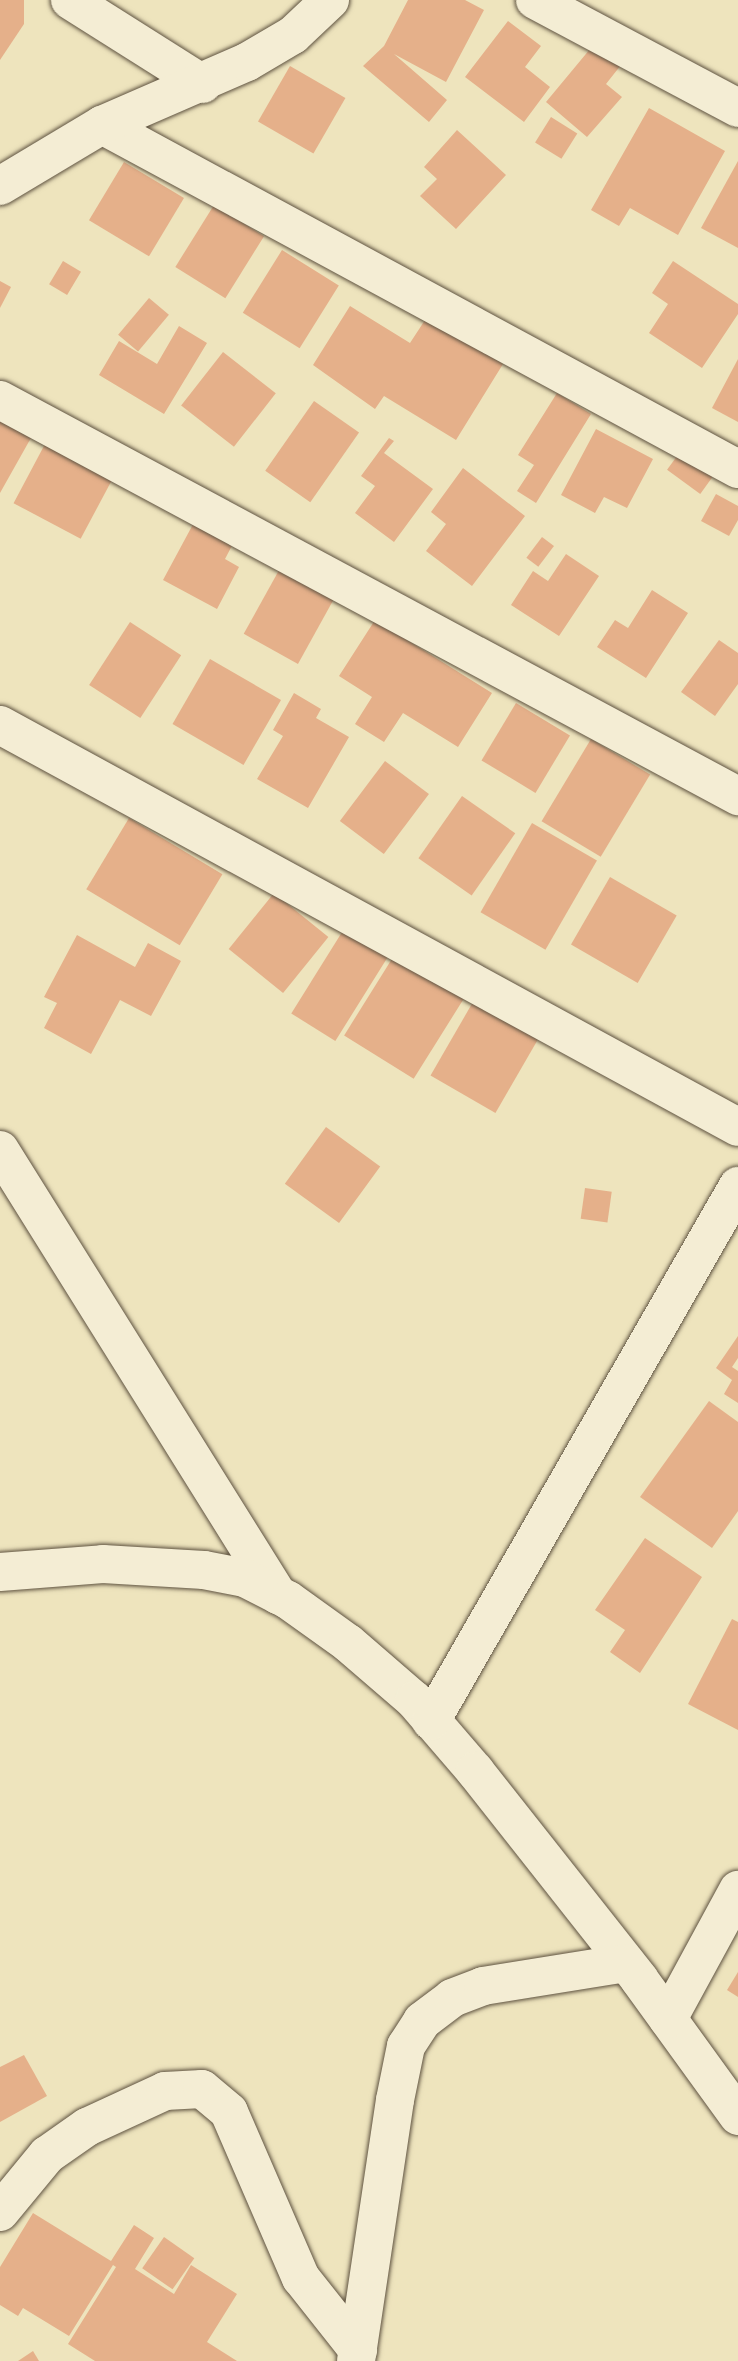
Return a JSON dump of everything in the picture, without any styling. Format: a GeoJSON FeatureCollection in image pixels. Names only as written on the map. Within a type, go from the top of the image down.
{"type":"FeatureCollection","features":[{"type":"Feature","properties":{"kind":"street"},"geometry":{"type":"LineString","coordinates":[[70,0],[203,84]]}},
{"type":"Feature","properties":{"kind":"street"},"geometry":{"type":"LineString","coordinates":[[0,186],[102,125],[203,84],[293,35],[330,0]]}},
{"type":"Feature","properties":{"kind":"street"},"geometry":{"type":"LineString","coordinates":[[535,0],[738,108]]}},
{"type":"Feature","properties":{"kind":"street"},"geometry":{"type":"LineString","coordinates":[[102,125],[738,469]]}},
{"type":"Feature","properties":{"kind":"street"},"geometry":{"type":"LineString","coordinates":[[0,400],[738,796]]}},
{"type":"Feature","properties":{"kind":"street"},"geometry":{"type":"LineString","coordinates":[[0,725],[738,1127]]}},
{"type":"Feature","properties":{"kind":"street"},"geometry":{"type":"LineString","coordinates":[[0,1150],[278,1595]]}},
{"type":"Feature","properties":{"kind":"street"},"geometry":{"type":"LineString","coordinates":[[431,1721],[738,1186]]}},
{"type":"Feature","properties":{"kind":"street"},"geometry":{"type":"LineString","coordinates":[[0,1572],[103,1564],[204,1570],[245,1578],[278,1595],[348,1643],[431,1721],[626,1963],[738,2116]]}},
{"type":"Feature","properties":{"kind":"street"},"geometry":{"type":"LineString","coordinates":[[668,2019],[738,1890]]}},
{"type":"Feature","properties":{"kind":"street"},"geometry":{"type":"LineString","coordinates":[[357,2356],[395,2100],[406,2046],[422,2021],[452,1997],[483,1986],[626,1963]]}},
{"type":"Feature","properties":{"kind":"street"},"geometry":{"type":"LineString","coordinates":[[0,2213],[47,2155],[87,2127],[166,2091],[202,2090],[229,2112],[301,2278],[357,2356]]}},
{"type":"Feature","properties":{"kind":"building"},"geometry":{"type":"Polygon","coordinates":[[[0,0],[24,0],[24,24],[0,60],[0,0]]]}},
{"type":"Feature","properties":{"kind":"building"},"geometry":{"type":"Polygon","coordinates":[[[408,0],[465,0],[484,10],[446,82],[394,54],[447,100],[429,122],[363,66],[384,46],[408,0]]]}},
{"type":"Feature","properties":{"kind":"building"},"geometry":{"type":"Polygon","coordinates":[[[508,21],[541,46],[525,67],[550,87],[524,122],[465,77],[508,21]]]}},
{"type":"Feature","properties":{"kind":"building"},"geometry":{"type":"Polygon","coordinates":[[[595,43],[621,65],[606,84],[622,97],[587,137],[546,102],[595,43]]]}},
{"type":"Feature","properties":{"kind":"building"},"geometry":{"type":"Polygon","coordinates":[[[290,66],[345,98],[313,153],[258,121],[290,66]]]}},
{"type":"Feature","properties":{"kind":"building"},"geometry":{"type":"Polygon","coordinates":[[[649,108],[725,151],[678,235],[630,208],[619,226],[591,210],[649,108]]]}},
{"type":"Feature","properties":{"kind":"building"},"geometry":{"type":"Polygon","coordinates":[[[551,117],[577,133],[561,159],[535,142],[551,117]]]}},
{"type":"Feature","properties":{"kind":"building"},"geometry":{"type":"Polygon","coordinates":[[[457,130],[506,175],[456,229],[420,196],[437,179],[424,167],[457,130]]]}},
{"type":"Feature","properties":{"kind":"building"},"geometry":{"type":"Polygon","coordinates":[[[738,161],[738,248],[701,228],[738,161]]]}},
{"type":"Feature","properties":{"kind":"building"},"geometry":{"type":"Polygon","coordinates":[[[124,162],[184,198],[149,256],[89,220],[124,162]]]}},
{"type":"Feature","properties":{"kind":"building"},"geometry":{"type":"Polygon","coordinates":[[[214,205],[264,236],[225,298],[175,267],[214,205]]]}},
{"type":"Feature","properties":{"kind":"building"},"geometry":{"type":"Polygon","coordinates":[[[282,250],[339,286],[300,348],[243,313],[282,250]]]}},
{"type":"Feature","properties":{"kind":"building"},"geometry":{"type":"Polygon","coordinates":[[[63,261],[81,272],[67,295],[49,284],[63,261]]]}},
{"type":"Feature","properties":{"kind":"building"},"geometry":{"type":"Polygon","coordinates":[[[673,261],[738,304],[738,314],[702,368],[649,333],[668,304],[652,293],[673,261]]]}},
{"type":"Feature","properties":{"kind":"building"},"geometry":{"type":"Polygon","coordinates":[[[0,281],[11,287],[0,308],[0,281]]]}},
{"type":"Feature","properties":{"kind":"building"},"geometry":{"type":"Polygon","coordinates":[[[149,298],[169,315],[138,351],[118,335],[149,298]]]}},
{"type":"Feature","properties":{"kind":"building"},"geometry":{"type":"Polygon","coordinates":[[[350,306],[410,343],[427,317],[503,364],[456,440],[384,396],[375,409],[313,365],[350,306]]]}},
{"type":"Feature","properties":{"kind":"building"},"geometry":{"type":"Polygon","coordinates":[[[179,326],[207,343],[164,414],[99,375],[119,341],[157,364],[179,326]]]}},
{"type":"Feature","properties":{"kind":"building"},"geometry":{"type":"Polygon","coordinates":[[[223,352],[276,393],[234,447],[181,406],[223,352]]]}},
{"type":"Feature","properties":{"kind":"building"},"geometry":{"type":"Polygon","coordinates":[[[738,359],[738,422],[712,408],[738,359]]]}},
{"type":"Feature","properties":{"kind":"building"},"geometry":{"type":"Polygon","coordinates":[[[557,393],[591,414],[536,503],[517,491],[534,465],[518,455],[557,393]]]}},
{"type":"Feature","properties":{"kind":"building"},"geometry":{"type":"Polygon","coordinates":[[[314,401],[359,433],[310,502],[265,471],[314,401]]]}},
{"type":"Feature","properties":{"kind":"building"},"geometry":{"type":"Polygon","coordinates":[[[0,408],[36,429],[0,493],[0,408]]]}},
{"type":"Feature","properties":{"kind":"building"},"geometry":{"type":"Polygon","coordinates":[[[596,429],[653,459],[627,508],[604,497],[595,513],[561,495],[596,429]]]}},
{"type":"Feature","properties":{"kind":"building"},"geometry":{"type":"Polygon","coordinates":[[[389,438],[394,441],[384,453],[433,489],[394,542],[355,513],[375,486],[361,476],[389,438]]]}},
{"type":"Feature","properties":{"kind":"building"},"geometry":{"type":"Polygon","coordinates":[[[45,444],[112,480],[81,539],[14,503],[45,444]]]}},
{"type":"Feature","properties":{"kind":"building"},"geometry":{"type":"Polygon","coordinates":[[[680,452],[713,476],[700,494],[667,470],[680,452]]]}},
{"type":"Feature","properties":{"kind":"building"},"geometry":{"type":"Polygon","coordinates":[[[463,468],[525,516],[472,586],[426,551],[446,524],[431,512],[463,468]]]}},
{"type":"Feature","properties":{"kind":"building"},"geometry":{"type":"Polygon","coordinates":[[[716,494],[738,506],[738,520],[729,536],[701,521],[716,494]]]}},
{"type":"Feature","properties":{"kind":"building"},"geometry":{"type":"Polygon","coordinates":[[[198,515],[237,536],[225,559],[239,567],[217,609],[163,580],[198,515]]]}},
{"type":"Feature","properties":{"kind":"building"},"geometry":{"type":"Polygon","coordinates":[[[542,537],[554,546],[538,567],[526,558],[542,537]]]}},
{"type":"Feature","properties":{"kind":"building"},"geometry":{"type":"Polygon","coordinates":[[[566,554],[599,576],[559,636],[511,605],[533,571],[548,581],[566,554]]]}},
{"type":"Feature","properties":{"kind":"building"},"geometry":{"type":"Polygon","coordinates":[[[283,563],[337,593],[298,664],[244,634],[283,563]]]}},
{"type":"Feature","properties":{"kind":"building"},"geometry":{"type":"Polygon","coordinates":[[[652,590],[688,613],[646,678],[597,647],[615,620],[628,628],[652,590]]]}},
{"type":"Feature","properties":{"kind":"building"},"geometry":{"type":"Polygon","coordinates":[[[375,620],[492,693],[458,747],[403,713],[384,742],[355,724],[372,697],[339,676],[375,620]]]}},
{"type":"Feature","properties":{"kind":"building"},"geometry":{"type":"Polygon","coordinates":[[[130,622],[181,655],[140,718],[89,685],[130,622]]]}},
{"type":"Feature","properties":{"kind":"building"},"geometry":{"type":"Polygon","coordinates":[[[719,640],[738,653],[738,684],[715,716],[681,692],[719,640]]]}},
{"type":"Feature","properties":{"kind":"building"},"geometry":{"type":"Polygon","coordinates":[[[210,659],[281,700],[244,765],[172,724],[210,659]]]}},
{"type":"Feature","properties":{"kind":"building"},"geometry":{"type":"Polygon","coordinates":[[[294,693],[321,709],[316,718],[349,737],[308,808],[257,779],[283,736],[273,730],[294,693]]]}},
{"type":"Feature","properties":{"kind":"building"},"geometry":{"type":"Polygon","coordinates":[[[516,703],[570,735],[535,793],[481,760],[516,703]]]}},
{"type":"Feature","properties":{"kind":"building"},"geometry":{"type":"Polygon","coordinates":[[[591,739],[650,775],[601,857],[542,821],[591,739]]]}},
{"type":"Feature","properties":{"kind":"building"},"geometry":{"type":"Polygon","coordinates":[[[385,761],[429,794],[384,854],[340,821],[385,761]]]}},
{"type":"Feature","properties":{"kind":"building"},"geometry":{"type":"Polygon","coordinates":[[[462,796],[515,833],[472,896],[418,858],[462,796]]]}},
{"type":"Feature","properties":{"kind":"building"},"geometry":{"type":"Polygon","coordinates":[[[129,818],[222,874],[180,945],[86,889],[129,818]]]}},
{"type":"Feature","properties":{"kind":"building"},"geometry":{"type":"Polygon","coordinates":[[[532,823],[597,860],[545,950],[480,912],[532,823]]]}},
{"type":"Feature","properties":{"kind":"building"},"geometry":{"type":"Polygon","coordinates":[[[610,877],[677,915],[638,983],[571,945],[610,877]]]}},
{"type":"Feature","properties":{"kind":"building"},"geometry":{"type":"Polygon","coordinates":[[[274,893],[328,937],[283,993],[229,949],[274,893]]]}},
{"type":"Feature","properties":{"kind":"building"},"geometry":{"type":"Polygon","coordinates":[[[349,921],[393,949],[335,1041],[291,1013],[349,921]]]}},
{"type":"Feature","properties":{"kind":"building"},"geometry":{"type":"Polygon","coordinates":[[[77,935],[135,967],[148,943],[181,961],[151,1016],[120,1000],[91,1054],[44,1028],[57,1003],[44,997],[77,935]]]}},
{"type":"Feature","properties":{"kind":"building"},"geometry":{"type":"Polygon","coordinates":[[[395,954],[465,997],[414,1079],[344,1035],[395,954]]]}},
{"type":"Feature","properties":{"kind":"building"},"geometry":{"type":"Polygon","coordinates":[[[477,995],[542,1032],[495,1113],[431,1076],[477,995]]]}},
{"type":"Feature","properties":{"kind":"building"},"geometry":{"type":"Polygon","coordinates":[[[326,1127],[380,1166],[339,1223],[285,1184],[326,1127]]]}},
{"type":"Feature","properties":{"kind":"building"},"geometry":{"type":"Polygon","coordinates":[[[585,1188],[612,1192],[607,1222],[581,1219],[585,1188]]]}},
{"type":"Feature","properties":{"kind":"building"},"geometry":{"type":"Polygon","coordinates":[[[738,1336],[738,1358],[732,1367],[738,1371],[738,1403],[724,1394],[732,1380],[716,1368],[738,1336]]]}},
{"type":"Feature","properties":{"kind":"building"},"geometry":{"type":"Polygon","coordinates":[[[709,1401],[738,1422],[738,1511],[712,1548],[640,1497],[709,1401]]]}},
{"type":"Feature","properties":{"kind":"building"},"geometry":{"type":"Polygon","coordinates":[[[645,1538],[702,1577],[640,1673],[610,1652],[625,1630],[595,1610],[645,1538]]]}},
{"type":"Feature","properties":{"kind":"building"},"geometry":{"type":"Polygon","coordinates":[[[732,1619],[738,1622],[738,1730],[688,1704],[732,1619]]]}},
{"type":"Feature","properties":{"kind":"building"},"geometry":{"type":"Polygon","coordinates":[[[738,1972],[738,1997],[727,1990],[738,1972]]]}},
{"type":"Feature","properties":{"kind":"building"},"geometry":{"type":"Polygon","coordinates":[[[24,2055],[47,2096],[0,2122],[0,2067],[24,2055]]]}},
{"type":"Feature","properties":{"kind":"building"},"geometry":{"type":"Polygon","coordinates":[[[33,2213],[111,2261],[134,2225],[154,2238],[135,2269],[174,2294],[191,2265],[237,2294],[207,2342],[237,2361],[95,2361],[68,2344],[116,2267],[113,2265],[69,2336],[23,2308],[18,2316],[0,2305],[0,2267],[33,2213]]]}},
{"type":"Feature","properties":{"kind":"building"},"geometry":{"type":"Polygon","coordinates":[[[164,2237],[194,2258],[173,2289],[142,2268],[164,2237]]]}},
{"type":"Feature","properties":{"kind":"building"},"geometry":{"type":"Polygon","coordinates":[[[33,2351],[39,2361],[18,2361],[33,2351]]]}}]}
